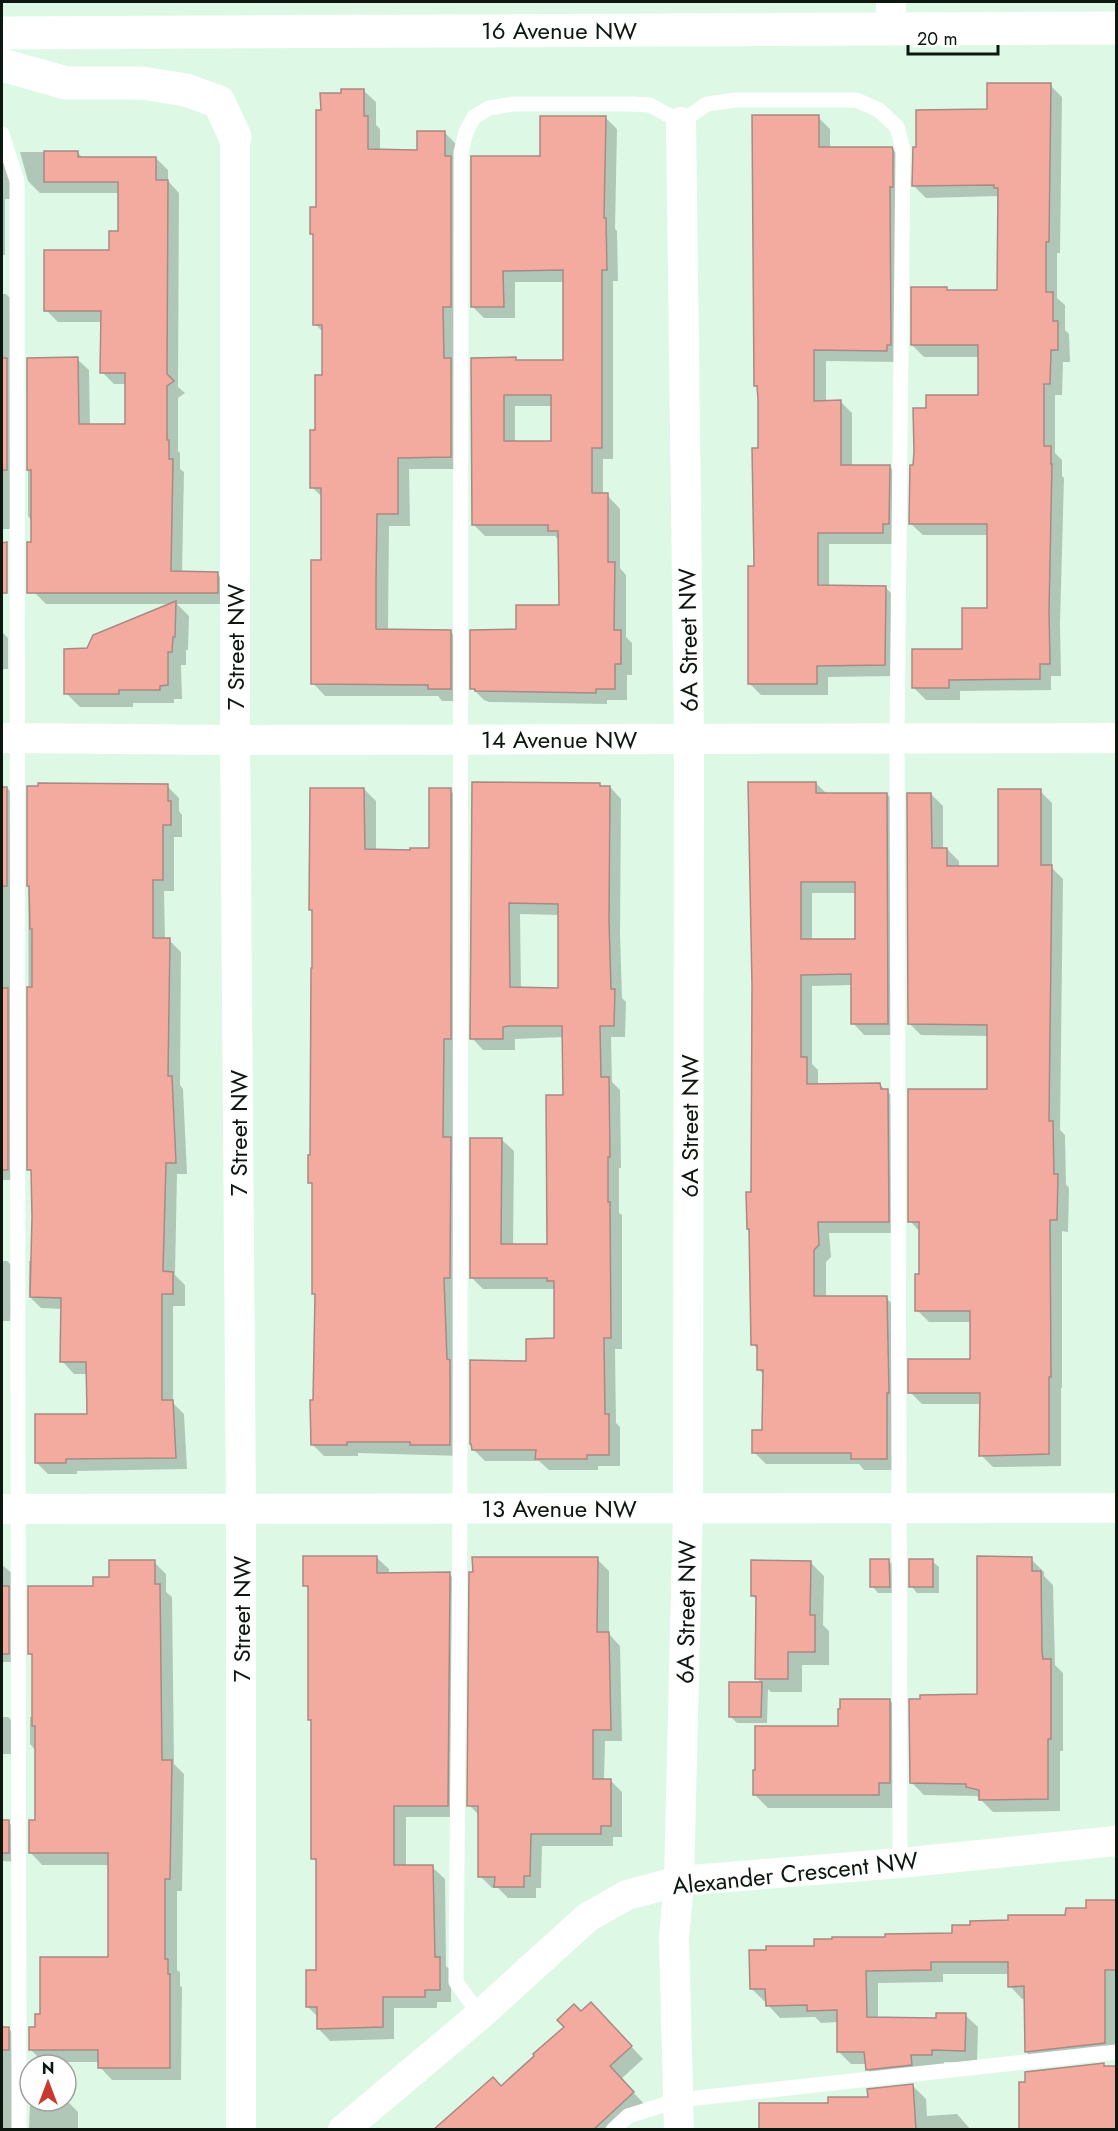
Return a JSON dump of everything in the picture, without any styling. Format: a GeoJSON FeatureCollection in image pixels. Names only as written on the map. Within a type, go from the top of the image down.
{"type":"FeatureCollection","features":[{"type":"Feature","properties":{"kind":"highway","name":"16 Avenue NW"},"geometry":{"type":"LineString","coordinates":[[2,33],[891,15],[1116,28]]}},
{"type":"Feature","properties":{"kind":"highway"},"geometry":{"type":"LineString","coordinates":[[2,65],[66,83],[142,83],[186,90],[219,102],[235,137]]}},
{"type":"Feature","properties":{"kind":"street","name":"6A Street NW"},"geometry":{"type":"LineString","coordinates":[[679,2130],[674,1938],[679,1881],[688,1508],[689,739],[681,122]]}},
{"type":"Feature","properties":{"kind":"street","name":"7 Street NW"},"geometry":{"type":"LineString","coordinates":[[235,137],[235,740],[241,1508],[241,2130]]}},
{"type":"Feature","properties":{"kind":"street","name":"14 Avenue NW"},"geometry":{"type":"LineString","coordinates":[[9,739],[1116,738]]}},
{"type":"Feature","properties":{"kind":"street","name":"13 Avenue NW"},"geometry":{"type":"LineString","coordinates":[[10,1509],[1116,1508]]}},
{"type":"Feature","properties":{"kind":"street","name":"Alexander Crescent NW"},"geometry":{"type":"LineString","coordinates":[[343,2130],[480,2015],[588,1917],[627,1895],[679,1881],[900,1863],[1116,1841]]}},
{"type":"Feature","properties":{"kind":"lane"},"geometry":{"type":"LineString","coordinates":[[480,2015],[456,1982],[460,1509],[460,152],[466,132],[474,117],[489,108],[513,104],[650,105],[681,122],[707,104],[736,100],[856,100],[879,110],[897,127],[903,149],[897,738],[900,1863]]}},
{"type":"Feature","properties":{"kind":"lane"},"geometry":{"type":"LineString","coordinates":[[2,134],[17,181],[9,739],[10,1509],[19,2130]]}},
{"type":"Feature","properties":{"kind":"lane"},"geometry":{"type":"LineString","coordinates":[[613,2130],[628,2116],[679,2100],[1116,2052]]}},
{"type":"Feature","properties":{"kind":"building"},"geometry":{"type":"Polygon","coordinates":[[[987,83],[1051,83],[1049,242],[1046,242],[1046,292],[1053,292],[1053,321],[1058,321],[1058,350],[1051,350],[1050,384],[1044,384],[1044,446],[1051,446],[1052,464],[1050,664],[1040,664],[1040,679],[949,680],[949,688],[912,688],[912,649],[962,649],[962,608],[987,608],[987,524],[909,524],[910,465],[913,465],[914,452],[913,408],[926,408],[926,395],[978,395],[978,345],[911,345],[911,287],[997,290],[998,188],[994,188],[994,185],[912,186],[913,147],[916,147],[916,110],[987,109],[987,83]]]}},
{"type":"Feature","properties":{"kind":"building"},"geometry":{"type":"Polygon","coordinates":[[[341,89],[364,89],[364,116],[368,116],[368,149],[417,150],[417,131],[445,131],[445,156],[451,156],[451,307],[443,307],[444,358],[451,358],[451,457],[398,458],[398,514],[377,514],[376,629],[451,630],[451,689],[428,689],[428,685],[311,684],[311,560],[321,560],[321,488],[310,488],[310,430],[315,430],[315,375],[322,375],[322,325],[313,325],[313,234],[310,234],[310,207],[316,207],[316,110],[321,110],[320,93],[341,93],[341,89]]]}},
{"type":"Feature","properties":{"kind":"building"},"geometry":{"type":"Polygon","coordinates":[[[752,115],[819,115],[819,147],[892,147],[893,150],[893,187],[890,187],[891,345],[887,345],[887,351],[814,350],[814,401],[841,400],[841,465],[890,465],[889,524],[883,524],[883,533],[818,533],[818,585],[886,586],[885,665],[817,666],[817,684],[748,684],[748,566],[754,566],[752,448],[758,448],[758,399],[757,386],[754,386],[752,115]]]}},
{"type":"Feature","properties":{"kind":"building"},"geometry":{"type":"Polygon","coordinates":[[[540,116],[606,116],[604,218],[606,218],[607,270],[602,270],[602,448],[592,448],[592,493],[608,493],[608,562],[615,562],[614,630],[621,630],[621,664],[615,664],[615,689],[596,689],[596,693],[475,691],[475,689],[470,689],[470,630],[516,629],[516,605],[559,605],[558,531],[548,531],[548,525],[472,525],[471,358],[516,357],[516,360],[563,360],[563,270],[503,271],[504,307],[471,307],[471,156],[540,156],[540,116]],[[504,395],[504,441],[551,441],[551,395],[504,395]]]}},
{"type":"Feature","properties":{"kind":"building"},"geometry":{"type":"Polygon","coordinates":[[[44,151],[78,151],[78,157],[156,157],[156,180],[168,180],[167,374],[174,381],[167,386],[167,440],[169,440],[169,459],[173,459],[171,571],[218,572],[218,593],[27,593],[27,542],[31,542],[31,470],[27,470],[27,358],[78,357],[79,424],[125,424],[125,373],[100,373],[101,311],[44,311],[44,250],[109,250],[109,231],[118,231],[118,182],[44,182],[44,151]]]}},
{"type":"Feature","properties":{"kind":"building"},"geometry":{"type":"Polygon","coordinates":[[[2,358],[7,358],[7,470],[2,470],[2,358]]]}},
{"type":"Feature","properties":{"kind":"building"},"geometry":{"type":"Polygon","coordinates":[[[7,542],[7,593],[2,593],[2,543],[7,542]]]}},
{"type":"Feature","properties":{"kind":"building"},"geometry":{"type":"Polygon","coordinates":[[[176,601],[175,637],[173,637],[172,652],[168,652],[168,685],[160,686],[160,690],[119,690],[119,694],[64,694],[64,649],[87,648],[93,635],[176,601]]]}},
{"type":"Feature","properties":{"kind":"building"},"geometry":{"type":"Polygon","coordinates":[[[472,782],[600,783],[600,786],[610,786],[609,921],[611,989],[615,989],[614,1026],[600,1026],[601,1077],[609,1077],[608,1202],[610,1202],[611,1338],[604,1338],[605,1414],[609,1414],[609,1455],[587,1455],[587,1459],[535,1459],[536,1450],[472,1450],[470,1444],[470,1360],[526,1361],[526,1339],[554,1338],[554,1281],[547,1281],[547,1278],[470,1278],[470,1138],[502,1138],[501,1244],[547,1244],[546,1095],[563,1095],[562,1026],[508,1026],[503,1027],[503,1039],[470,1039],[472,782]],[[509,903],[510,987],[558,988],[558,904],[509,903]]]}},
{"type":"Feature","properties":{"kind":"building"},"geometry":{"type":"Polygon","coordinates":[[[748,782],[816,782],[816,793],[887,793],[888,1024],[851,1024],[851,974],[801,975],[801,1057],[807,1057],[807,1084],[880,1083],[881,1089],[888,1089],[889,1222],[818,1222],[819,1245],[814,1250],[814,1296],[887,1296],[889,1393],[887,1393],[887,1459],[851,1459],[851,1453],[752,1453],[752,1430],[762,1430],[763,1370],[757,1370],[757,1345],[751,1345],[749,1229],[747,1229],[746,1192],[751,1192],[752,986],[748,782]],[[801,882],[801,939],[855,939],[855,882],[801,882]]]}},
{"type":"Feature","properties":{"kind":"building"},"geometry":{"type":"Polygon","coordinates":[[[38,783],[168,784],[171,825],[163,825],[163,880],[153,880],[153,938],[170,938],[168,1076],[172,1076],[176,1163],[166,1163],[163,1271],[173,1272],[173,1294],[162,1294],[162,1400],[173,1400],[176,1458],[66,1459],[66,1463],[35,1463],[35,1414],[87,1414],[86,1362],[60,1362],[61,1298],[30,1297],[32,1217],[31,1170],[27,1170],[27,987],[32,987],[32,929],[30,929],[29,886],[27,886],[27,786],[38,786],[38,783]]]}},
{"type":"Feature","properties":{"kind":"building"},"geometry":{"type":"Polygon","coordinates":[[[2,787],[7,787],[7,886],[2,886],[2,787]]]}},
{"type":"Feature","properties":{"kind":"building"},"geometry":{"type":"Polygon","coordinates":[[[310,788],[364,788],[365,849],[410,850],[410,848],[429,848],[429,788],[451,788],[451,1039],[444,1039],[443,1137],[451,1137],[450,1278],[444,1278],[447,1359],[450,1360],[450,1445],[410,1445],[410,1442],[347,1442],[347,1445],[311,1445],[310,1400],[313,1400],[315,1294],[312,1294],[312,1183],[308,1183],[312,968],[312,910],[309,910],[310,788]]]}},
{"type":"Feature","properties":{"kind":"building"},"geometry":{"type":"Polygon","coordinates":[[[998,789],[1041,789],[1041,865],[1052,865],[1049,1121],[1053,1121],[1054,1174],[1058,1174],[1057,1220],[1050,1220],[1049,1454],[979,1456],[980,1393],[908,1393],[908,1359],[970,1359],[970,1311],[915,1311],[915,1274],[919,1274],[919,1222],[908,1222],[908,1089],[987,1089],[987,1025],[908,1024],[907,793],[931,793],[932,848],[947,848],[947,866],[998,866],[998,789]]]}},
{"type":"Feature","properties":{"kind":"building"},"geometry":{"type":"Polygon","coordinates":[[[2,988],[8,988],[8,1170],[2,1170],[2,988]]]}},
{"type":"Feature","properties":{"kind":"building"},"geometry":{"type":"Polygon","coordinates":[[[303,1556],[377,1556],[377,1573],[450,1572],[448,1806],[394,1806],[394,1865],[433,1865],[435,1957],[440,1957],[440,1990],[425,1990],[425,1997],[383,1997],[383,2027],[317,2029],[317,2007],[306,2007],[306,1970],[316,1970],[316,1859],[311,1859],[308,1586],[303,1586],[303,1556]]]}},
{"type":"Feature","properties":{"kind":"building"},"geometry":{"type":"Polygon","coordinates":[[[977,1556],[1032,1557],[1032,1571],[1041,1571],[1042,1652],[1043,1659],[1051,1659],[1048,1799],[979,1800],[979,1790],[966,1787],[966,1784],[910,1783],[909,1699],[920,1699],[920,1695],[977,1694],[977,1556]]]}},
{"type":"Feature","properties":{"kind":"building"},"geometry":{"type":"Polygon","coordinates":[[[472,1557],[598,1557],[597,1632],[609,1632],[611,1730],[593,1730],[593,1779],[611,1779],[611,1826],[601,1826],[601,1834],[531,1834],[530,1876],[524,1876],[524,1887],[494,1887],[495,1877],[478,1877],[478,1806],[467,1806],[469,1572],[473,1572],[472,1557]]]}},
{"type":"Feature","properties":{"kind":"building"},"geometry":{"type":"Polygon","coordinates":[[[870,1559],[889,1559],[890,1587],[870,1587],[870,1559]]]}},
{"type":"Feature","properties":{"kind":"building"},"geometry":{"type":"Polygon","coordinates":[[[909,1559],[933,1559],[933,1587],[909,1587],[909,1559]]]}},
{"type":"Feature","properties":{"kind":"building"},"geometry":{"type":"Polygon","coordinates":[[[109,1560],[155,1560],[155,1584],[160,1584],[162,1760],[172,1760],[170,1879],[165,1879],[165,1959],[168,1959],[168,1974],[170,1974],[170,2068],[98,2068],[98,2050],[29,2050],[29,2027],[35,2027],[35,2014],[40,2014],[40,1957],[108,1957],[108,1853],[29,1853],[29,1820],[35,1820],[35,1726],[32,1726],[32,1654],[28,1654],[28,1586],[93,1586],[93,1577],[109,1577],[109,1560]]]}},
{"type":"Feature","properties":{"kind":"building"},"geometry":{"type":"Polygon","coordinates":[[[751,1560],[811,1561],[810,1615],[815,1615],[815,1652],[788,1652],[788,1679],[755,1679],[756,1596],[751,1596],[751,1560]]]}},
{"type":"Feature","properties":{"kind":"building"},"geometry":{"type":"Polygon","coordinates":[[[2,1586],[9,1586],[9,1654],[2,1654],[2,1586]]]}},
{"type":"Feature","properties":{"kind":"building"},"geometry":{"type":"Polygon","coordinates":[[[729,1682],[762,1682],[761,1717],[729,1717],[729,1682]]]}},
{"type":"Feature","properties":{"kind":"building"},"geometry":{"type":"Polygon","coordinates":[[[840,1699],[890,1699],[890,1783],[879,1783],[879,1795],[753,1795],[755,1726],[838,1726],[840,1699]]]}},
{"type":"Feature","properties":{"kind":"building"},"geometry":{"type":"Polygon","coordinates":[[[2,1820],[9,1820],[9,1853],[2,1853],[2,1820]]]}},
{"type":"Feature","properties":{"kind":"building"},"geometry":{"type":"Polygon","coordinates":[[[1086,1900],[1116,1900],[1116,1970],[1105,1970],[1105,2043],[1025,2052],[1024,1986],[1008,1987],[1008,1962],[931,1962],[931,1970],[866,1971],[867,2017],[936,2018],[936,2013],[966,2013],[965,2051],[932,2050],[932,2055],[911,2055],[912,2065],[866,2070],[864,2052],[837,2052],[837,2010],[807,2011],[807,2005],[766,2006],[765,1989],[750,1989],[749,1950],[766,1950],[766,1946],[814,1946],[814,1939],[832,1939],[832,1937],[952,1933],[952,1925],[970,1925],[970,1921],[1008,1920],[1008,1915],[1065,1915],[1066,1908],[1086,1908],[1086,1900]]]}},
{"type":"Feature","properties":{"kind":"building"},"geometry":{"type":"Polygon","coordinates":[[[591,2002],[632,2046],[610,2066],[634,2092],[593,2130],[433,2130],[493,2077],[501,2086],[564,2027],[557,2020],[574,2004],[581,2011],[591,2002]]]}},
{"type":"Feature","properties":{"kind":"building"},"geometry":{"type":"Polygon","coordinates":[[[2,2027],[9,2027],[9,2050],[2,2050],[2,2027]]]}},
{"type":"Feature","properties":{"kind":"building"},"geometry":{"type":"Polygon","coordinates":[[[1104,2063],[1104,2066],[1116,2066],[1116,2130],[1019,2130],[1019,2082],[1025,2082],[1025,2072],[1104,2063]]]}},
{"type":"Feature","properties":{"kind":"building"},"geometry":{"type":"Polygon","coordinates":[[[913,2084],[916,2130],[759,2130],[759,2103],[828,2103],[828,2097],[868,2097],[867,2089],[913,2084]]]}}]}
